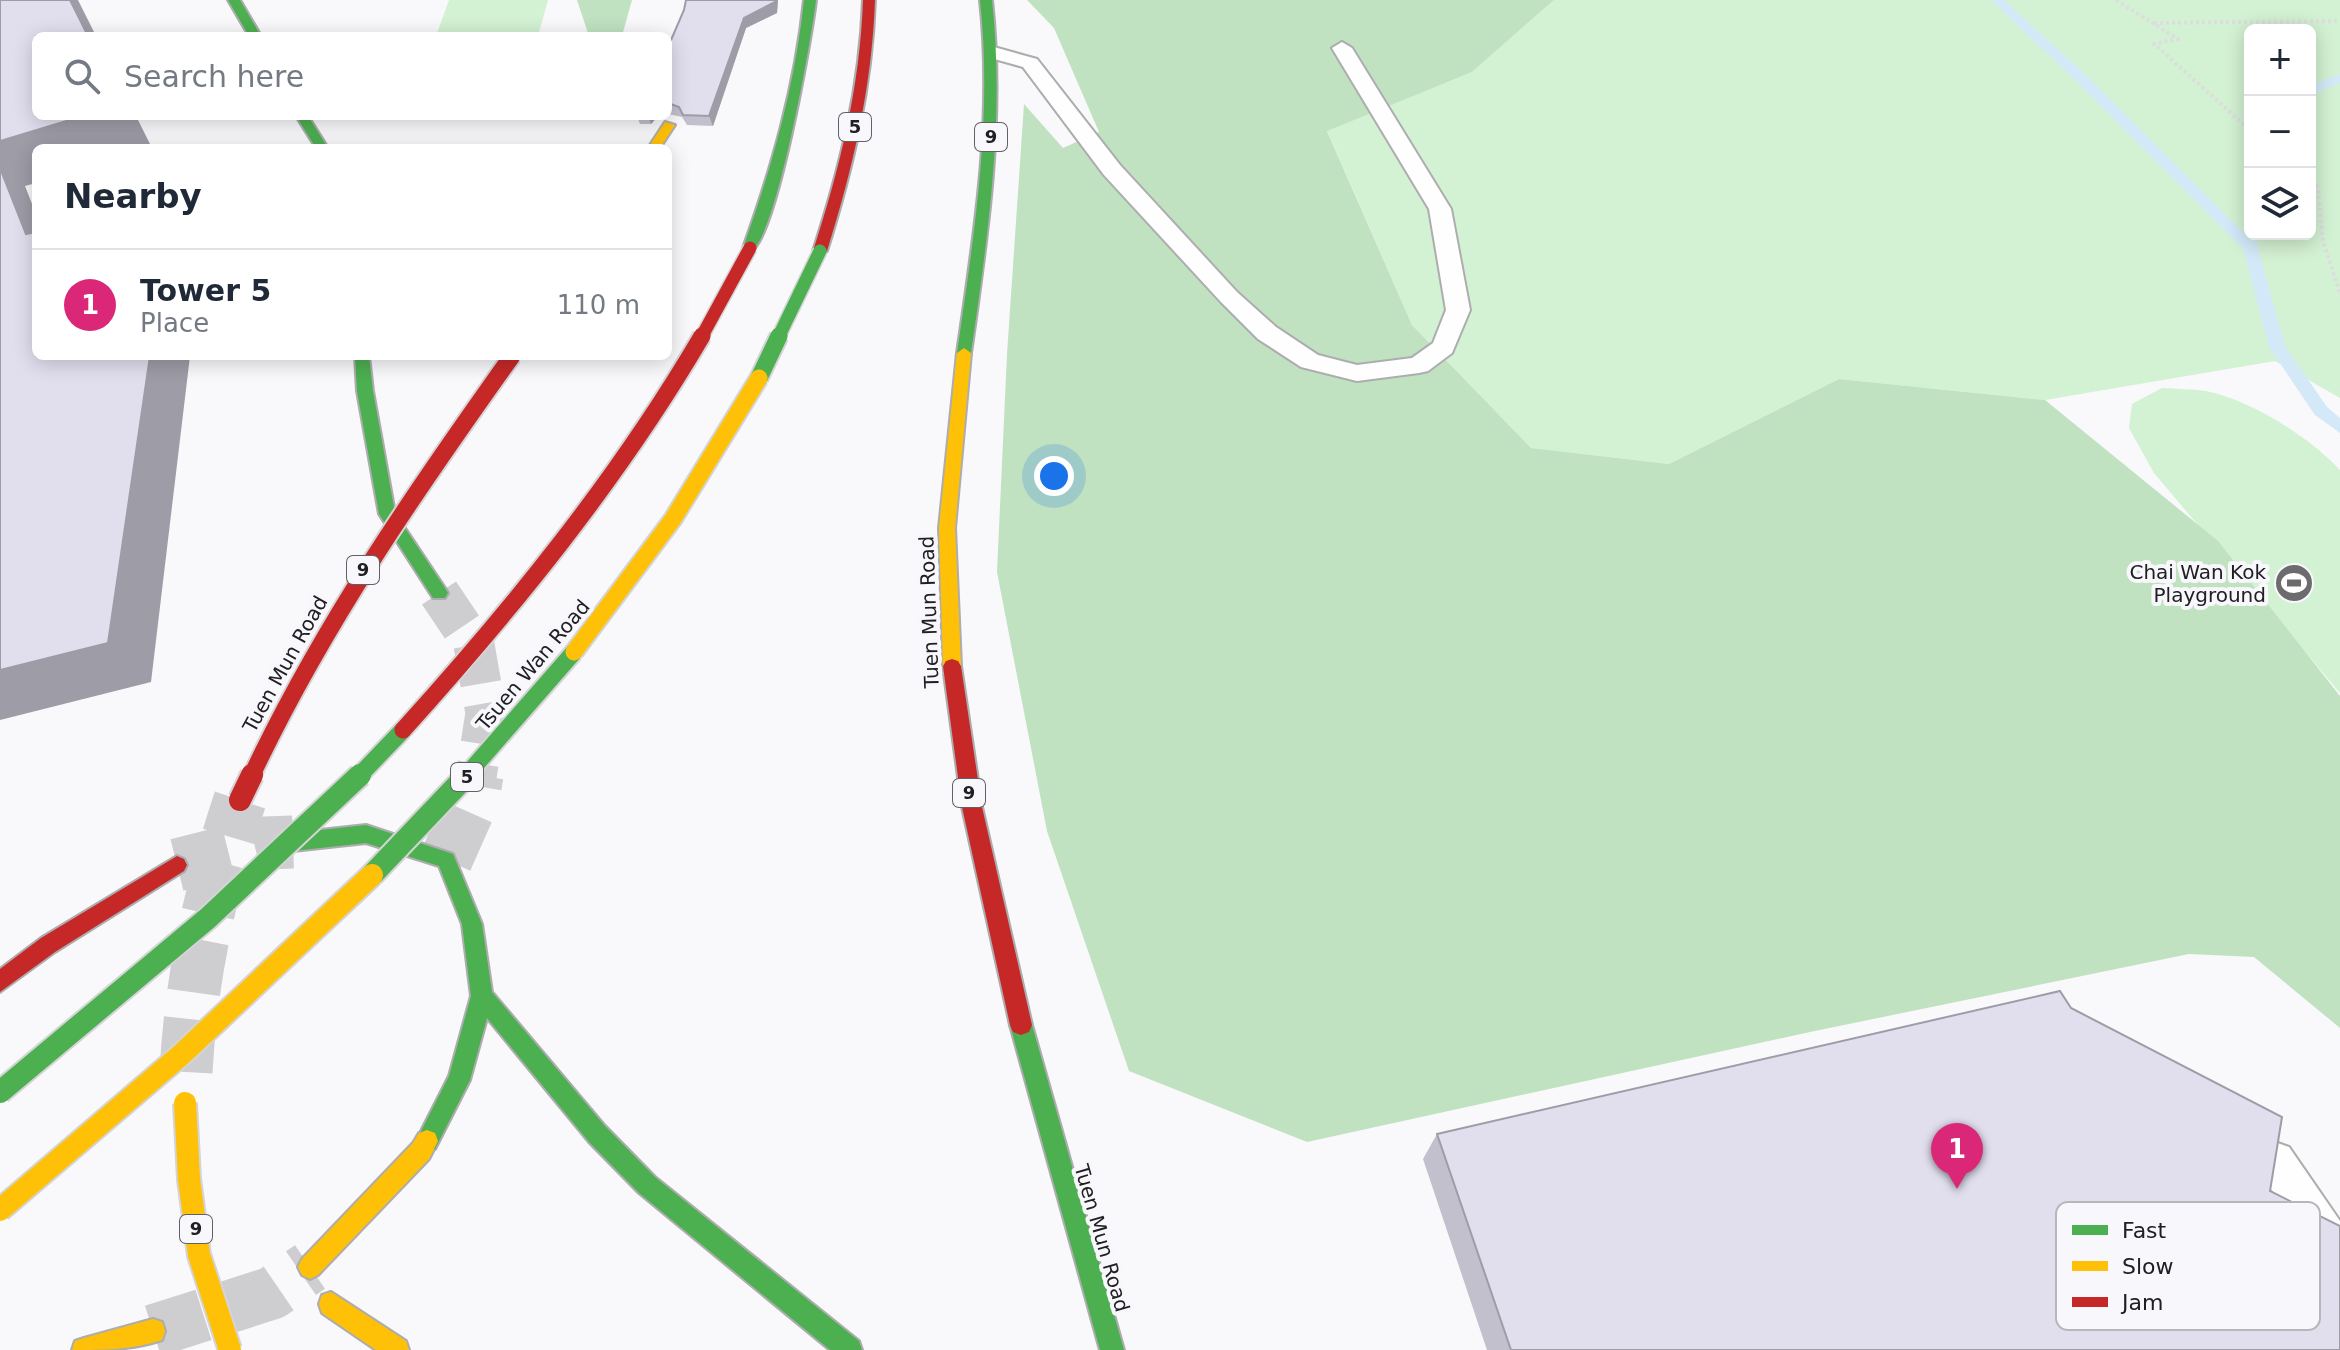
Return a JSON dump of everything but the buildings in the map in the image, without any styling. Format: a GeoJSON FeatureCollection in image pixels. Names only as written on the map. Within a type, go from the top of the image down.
{"type":"FeatureCollection","features":[{"type":"Feature","properties":{"kind":"main road"},"geometry":{"type":"LineString","coordinates":[[234,0],[253,32]]}},
{"type":"Feature","properties":{"kind":"main road"},"geometry":{"type":"LineString","coordinates":[[0,1092],[111,1002],[208,917],[305,828],[432,699],[506,612],[648,422],[717,314],[750,248],[796,102],[810,0]]}},
{"type":"Feature","properties":{"kind":"main road","name":"Tsuen Wan Road"},"geometry":{"type":"LineString","coordinates":[[0,1210],[157,1077],[328,919],[425,822],[525,713],[586,640],[675,515],[768,360],[799,301],[840,192],[862,94],[869,0]]}},
{"type":"Feature","properties":{"kind":"main road","name":"Tuen Mun Road"},"geometry":{"type":"LineString","coordinates":[[986,0],[994,53],[989,163],[956,419],[947,528],[950,670],[979,854],[1037,1091],[1112,1350]]}},
{"type":"Feature","properties":{"kind":"main road"},"geometry":{"type":"LineString","coordinates":[[304,120],[320,144]]}},
{"type":"Feature","properties":{"kind":"main road"},"geometry":{"type":"LineString","coordinates":[[657,144],[669,125]]}},
{"type":"Feature","properties":{"kind":"main road"},"geometry":{"type":"LineString","coordinates":[[362,360],[367,405],[387,514],[439,593]]}},
{"type":"Feature","properties":{"kind":"main road","name":"Tuen Mun Road"},"geometry":{"type":"LineString","coordinates":[[240,800],[269,736],[317,645],[413,497],[509,360]]}},
{"type":"Feature","properties":{"kind":"main road"},"geometry":{"type":"LineString","coordinates":[[293,842],[366,834],[446,860],[472,924],[482,996],[459,1080],[421,1151],[310,1267]]}},
{"type":"Feature","properties":{"kind":"main road"},"geometry":{"type":"LineString","coordinates":[[0,982],[48,945],[177,865]]}},
{"type":"Feature","properties":{"kind":"main road"},"geometry":{"type":"LineString","coordinates":[[482,996],[597,1134],[647,1185],[850,1350]]}},
{"type":"Feature","properties":{"kind":"main road","name":"9"},"geometry":{"type":"LineString","coordinates":[[185,1103],[189,1179],[199,1255],[230,1350]]}},
{"type":"Feature","properties":{"kind":"main road"},"geometry":{"type":"LineString","coordinates":[[331,1304],[397,1350]]}},
{"type":"Feature","properties":{"kind":"main road"},"geometry":{"type":"LineString","coordinates":[[84,1350],[153,1331]]}},
{"type":"Feature","properties":{"kind":"lane"},"geometry":{"type":"LineString","coordinates":[[994,53],[1030,63],[1112,170],[1229,297],[1267,333],[1310,361],[1357,373],[1419,365],[1443,347],[1458,310],[1440,209],[1342,48]]}},
{"type":"Feature","properties":{"kind":"lane"},"geometry":{"type":"LineString","coordinates":[[2275,1161],[2303,1202]]}},
{"type":"Feature","properties":{"kind":"lane"},"geometry":{"type":"LineString","coordinates":[[2320,1226],[2340,1255]]}},
{"type":"Feature","properties":{"kind":"path"},"geometry":{"type":"LineString","coordinates":[[2116,0],[2178,39],[2154,44],[2244,125]]}},
{"type":"Feature","properties":{"kind":"path"},"geometry":{"type":"LineString","coordinates":[[2154,23],[2340,21]]}},
{"type":"Feature","properties":{"kind":"path"},"geometry":{"type":"LineString","coordinates":[[2316,186],[2318,226],[2330,272],[2340,293]]}},
{"type":"Feature","properties":{"kind":"green space"},"geometry":{"type":"Polygon","coordinates":[[[449,0],[548,0],[539,32],[437,32],[449,0]]]}},
{"type":"Feature","properties":{"kind":"green space"},"geometry":{"type":"Polygon","coordinates":[[[577,0],[632,0],[623,32],[588,32],[577,0]]]}},
{"type":"Feature","properties":{"kind":"green space"},"geometry":{"type":"Polygon","coordinates":[[[1027,0],[1554,0],[1472,72],[1327,131],[1412,325],[1531,448],[1669,464],[1839,379],[2045,400],[2218,541],[2340,696],[2340,1028],[2254,957],[2189,954],[1810,1032],[1307,1142],[1129,1071],[1047,831],[997,572],[1007,354],[1024,104],[1063,148],[1099,132],[1054,28],[1027,0]]]}},
{"type":"Feature","properties":{"kind":"green space"},"geometry":{"type":"Polygon","coordinates":[[[1554,0],[2340,0],[2340,398],[2275,361],[2045,400],[1839,379],[1669,464],[1531,448],[1412,325],[1327,130],[1472,72],[1554,0]]]}},
{"type":"Feature","properties":{"kind":"green space","name":"Chai Wan Kok Playground"},"geometry":{"type":"Polygon","coordinates":[[[2162,388],[2206,391],[2242,402],[2296,433],[2340,470],[2340,693],[2154,473],[2129,428],[2132,404],[2162,388]]]}},
{"type":"Feature","properties":{"kind":"waterway"},"geometry":{"type":"LineString","coordinates":[[1997,0],[2082,79],[2250,248]]}},
{"type":"Feature","properties":{"kind":"waterway"},"geometry":{"type":"LineString","coordinates":[[2316,88],[2340,78]]}},
{"type":"Feature","properties":{"kind":"waterway"},"geometry":{"type":"LineString","coordinates":[[2250,248],[2252,240]]}},
{"type":"Feature","properties":{"kind":"waterway"},"geometry":{"type":"LineString","coordinates":[[2250,248],[2277,347],[2321,411],[2340,427]]}},
{"type":"Feature","properties":{"kind":"tunnel"},"geometry":{"type":"LineString","coordinates":[[439,593],[474,645],[486,713],[476,777]]}},
{"type":"Feature","properties":{"kind":"tunnel"},"geometry":{"type":"LineString","coordinates":[[446,860],[473,799],[477,775]]}},
{"type":"Feature","properties":{"kind":"tunnel"},"geometry":{"type":"LineString","coordinates":[[186,1072],[197,968],[220,867],[240,800]]}},
{"type":"Feature","properties":{"kind":"tunnel"},"geometry":{"type":"LineString","coordinates":[[177,865],[264,843],[293,842]]}},
{"type":"Feature","properties":{"kind":"tunnel"},"geometry":{"type":"LineString","coordinates":[[153,1331],[272,1293],[310,1267]]}},
{"type":"Feature","properties":{"kind":"traffic: fast"},"geometry":{"type":"LineString","coordinates":[[234,0],[253,32]]}},
{"type":"Feature","properties":{"kind":"traffic: fast"},"geometry":{"type":"LineString","coordinates":[[750,248],[771,187],[796,95],[810,0]]}},
{"type":"Feature","properties":{"kind":"traffic: fast"},"geometry":{"type":"LineString","coordinates":[[964,353],[983,221],[991,133],[991,44],[986,0]]}},
{"type":"Feature","properties":{"kind":"traffic: fast"},"geometry":{"type":"LineString","coordinates":[[304,120],[320,144]]}},
{"type":"Feature","properties":{"kind":"traffic: fast"},"geometry":{"type":"LineString","coordinates":[[759,378],[820,251]]}},
{"type":"Feature","properties":{"kind":"traffic: fast"},"geometry":{"type":"LineString","coordinates":[[362,360],[387,514],[439,593]]}},
{"type":"Feature","properties":{"kind":"traffic: fast"},"geometry":{"type":"LineString","coordinates":[[372,875],[446,799],[574,652]]}},
{"type":"Feature","properties":{"kind":"traffic: fast"},"geometry":{"type":"LineString","coordinates":[[0,1092],[157,962],[258,873],[403,730]]}},
{"type":"Feature","properties":{"kind":"traffic: fast"},"geometry":{"type":"LineString","coordinates":[[293,842],[366,834],[446,860],[472,924],[482,996],[459,1080],[427,1141]]}},
{"type":"Feature","properties":{"kind":"traffic: fast"},"geometry":{"type":"LineString","coordinates":[[482,996],[597,1134],[647,1185],[850,1350]]}},
{"type":"Feature","properties":{"kind":"traffic: fast"},"geometry":{"type":"LineString","coordinates":[[1021,1025],[1112,1350]]}},
{"type":"Feature","properties":{"kind":"traffic: slow"},"geometry":{"type":"LineString","coordinates":[[657,144],[669,125]]}},
{"type":"Feature","properties":{"kind":"traffic: slow"},"geometry":{"type":"LineString","coordinates":[[952,666],[947,528],[964,353]]}},
{"type":"Feature","properties":{"kind":"traffic: slow"},"geometry":{"type":"LineString","coordinates":[[574,652],[673,519],[759,378]]}},
{"type":"Feature","properties":{"kind":"traffic: slow"},"geometry":{"type":"LineString","coordinates":[[0,1210],[182,1054],[372,875]]}},
{"type":"Feature","properties":{"kind":"traffic: slow"},"geometry":{"type":"LineString","coordinates":[[185,1103],[189,1179],[199,1255],[230,1350]]}},
{"type":"Feature","properties":{"kind":"traffic: slow"},"geometry":{"type":"LineString","coordinates":[[310,1267],[421,1151],[427,1141]]}},
{"type":"Feature","properties":{"kind":"traffic: slow"},"geometry":{"type":"LineString","coordinates":[[331,1304],[397,1350]]}},
{"type":"Feature","properties":{"kind":"traffic: slow"},"geometry":{"type":"LineString","coordinates":[[84,1350],[153,1331]]}},
{"type":"Feature","properties":{"kind":"traffic: jam"},"geometry":{"type":"LineString","coordinates":[[820,251],[854,127],[865,64],[869,0]]}},
{"type":"Feature","properties":{"kind":"traffic: jam"},"geometry":{"type":"LineString","coordinates":[[403,730],[500,620],[593,501],[678,376],[750,248]]}},
{"type":"Feature","properties":{"kind":"traffic: jam"},"geometry":{"type":"LineString","coordinates":[[240,800],[286,703],[339,609],[401,513],[509,360]]}},
{"type":"Feature","properties":{"kind":"traffic: jam"},"geometry":{"type":"LineString","coordinates":[[952,666],[972,807],[1021,1025]]}},
{"type":"Feature","properties":{"kind":"traffic: jam"},"geometry":{"type":"LineString","coordinates":[[0,982],[48,945],[177,865]]}},
{"type":"Feature","properties":{"kind":"place","name":"Chai Wan Kok Playground"},"geometry":{"type":"Point","coordinates":[2294,583]}},
{"type":"Feature","properties":{"kind":"place","name":"Tower 5"},"geometry":{"type":"Point","coordinates":[1957,1189]}}]}
